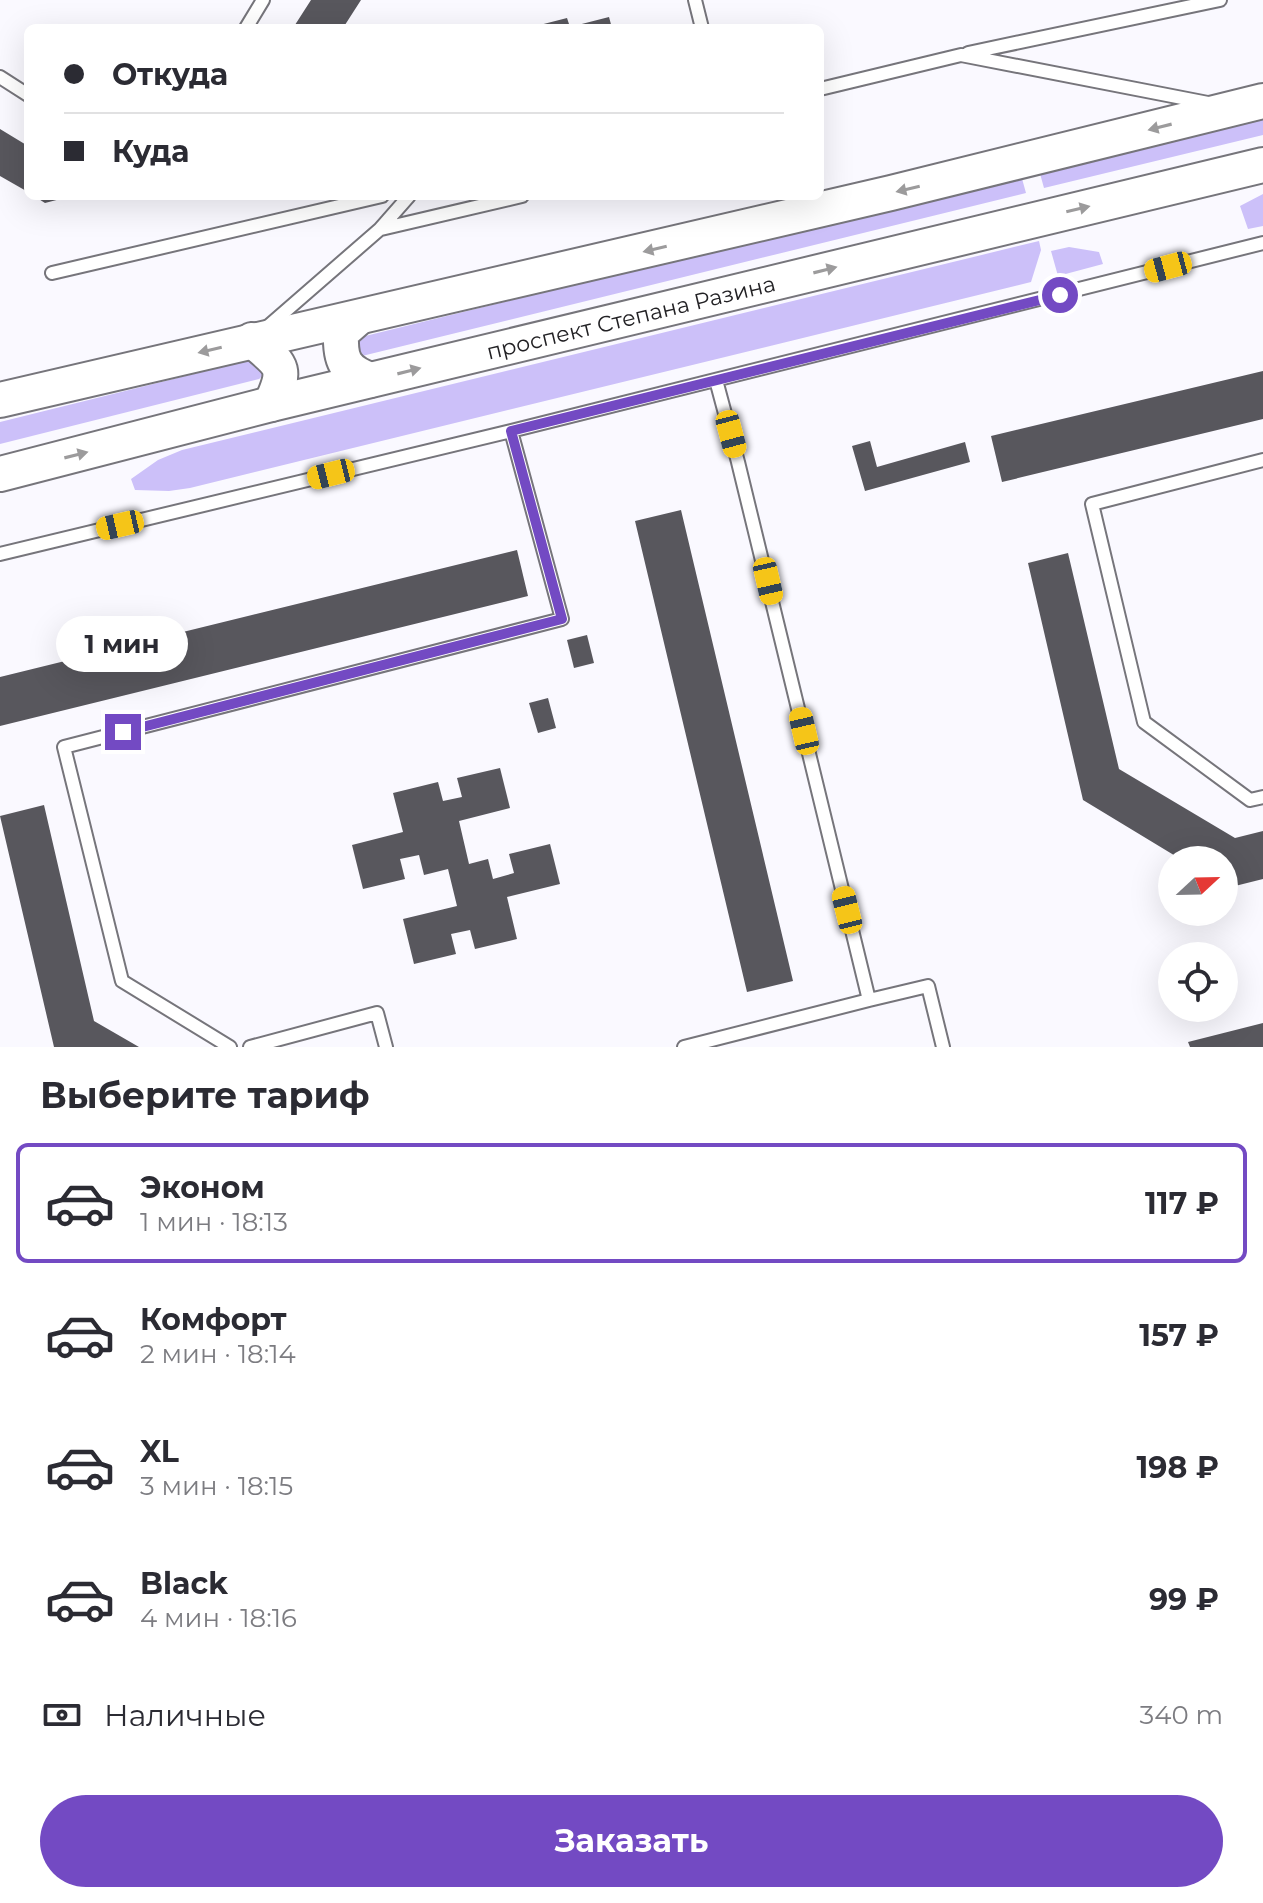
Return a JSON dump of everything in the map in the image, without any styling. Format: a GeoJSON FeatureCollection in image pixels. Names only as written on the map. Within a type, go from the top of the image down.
{"type":"FeatureCollection","features":[{"type":"Feature","properties":{"kind":"main road"},"geometry":{"type":"LineString","coordinates":[[0,400],[252,340],[357,319],[1249,105]]}},
{"type":"Feature","properties":{"kind":"main road","name":"проспект Степана Разина"},"geometry":{"type":"LineString","coordinates":[[0,474],[271,404],[1263,165]]}},
{"type":"Feature","properties":{"kind":"main road"},"geometry":{"type":"LineString","coordinates":[[357,319],[341,333],[340,355],[353,374],[370,380]]}},
{"type":"Feature","properties":{"kind":"main road"},"geometry":{"type":"LineString","coordinates":[[252,340],[278,362],[282,379],[271,404]]}},
{"type":"Feature","properties":{"kind":"lane"},"geometry":{"type":"LineString","coordinates":[[248,24],[263,0]]}},
{"type":"Feature","properties":{"kind":"lane"},"geometry":{"type":"LineString","coordinates":[[695,0],[701,24]]}},
{"type":"Feature","properties":{"kind":"lane"},"geometry":{"type":"LineString","coordinates":[[824,88],[961,55],[1220,0]]}},
{"type":"Feature","properties":{"kind":"lane"},"geometry":{"type":"LineString","coordinates":[[961,55],[1249,105]]}},
{"type":"Feature","properties":{"kind":"lane"},"geometry":{"type":"LineString","coordinates":[[0,77],[24,92]]}},
{"type":"Feature","properties":{"kind":"lane"},"geometry":{"type":"LineString","coordinates":[[52,273],[365,200]]}},
{"type":"Feature","properties":{"kind":"lane"},"geometry":{"type":"LineString","coordinates":[[252,340],[380,229],[405,200]]}},
{"type":"Feature","properties":{"kind":"lane"},"geometry":{"type":"LineString","coordinates":[[380,229],[505,200]]}},
{"type":"Feature","properties":{"kind":"lane"},"geometry":{"type":"LineString","coordinates":[[0,554],[511,431],[1263,243]]}},
{"type":"Feature","properties":{"kind":"lane"},"geometry":{"type":"LineString","coordinates":[[716,380],[869,1000]]}},
{"type":"Feature","properties":{"kind":"lane"},"geometry":{"type":"LineString","coordinates":[[230,1047],[122,981],[64,747],[562,619],[511,431]]}},
{"type":"Feature","properties":{"kind":"lane"},"geometry":{"type":"LineString","coordinates":[[1263,460],[1092,504],[1144,722],[1250,800],[1263,797]]}},
{"type":"Feature","properties":{"kind":"lane"},"geometry":{"type":"LineString","coordinates":[[684,1047],[928,986],[943,1047]]}},
{"type":"Feature","properties":{"kind":"lane"},"geometry":{"type":"LineString","coordinates":[[250,1047],[377,1013],[386,1047]]}},
{"type":"Feature","properties":{"kind":"shaded area"},"geometry":{"type":"Polygon","coordinates":[[[1263,116],[1263,135],[1044,188],[1039,170],[1263,116]]]}},
{"type":"Feature","properties":{"kind":"shaded area"},"geometry":{"type":"Polygon","coordinates":[[[1021,175],[1026,193],[362,356],[355,355],[357,338],[1021,175]]]}},
{"type":"Feature","properties":{"kind":"shaded area"},"geometry":{"type":"Polygon","coordinates":[[[1263,194],[1263,226],[1248,229],[1240,206],[1263,194]]]}},
{"type":"Feature","properties":{"kind":"shaded area"},"geometry":{"type":"Polygon","coordinates":[[[1039,241],[1041,250],[1031,282],[190,488],[135,490],[131,479],[158,460],[182,450],[1039,241]]]}},
{"type":"Feature","properties":{"kind":"shaded area"},"geometry":{"type":"Polygon","coordinates":[[[1069,247],[1099,252],[1103,264],[1058,276],[1051,251],[1069,247]]]}},
{"type":"Feature","properties":{"kind":"shaded area"},"geometry":{"type":"Polygon","coordinates":[[[254,359],[265,374],[259,379],[0,444],[0,422],[254,359]]]}},
{"type":"Feature","properties":{"kind":"building"},"geometry":{"type":"Polygon","coordinates":[[[311,0],[361,0],[346,24],[296,24],[311,0]]]}},
{"type":"Feature","properties":{"kind":"building"},"geometry":{"type":"Polygon","coordinates":[[[609,17],[611,24],[582,24],[609,17]]]}},
{"type":"Feature","properties":{"kind":"building"},"geometry":{"type":"Polygon","coordinates":[[[567,18],[569,24],[544,24],[567,18]]]}},
{"type":"Feature","properties":{"kind":"building"},"geometry":{"type":"Polygon","coordinates":[[[0,129],[24,144],[24,190],[0,176],[0,129]]]}},
{"type":"Feature","properties":{"kind":"building"},"geometry":{"type":"Polygon","coordinates":[[[1263,371],[1263,419],[1002,482],[991,436],[1263,371]]]}},
{"type":"Feature","properties":{"kind":"building"},"geometry":{"type":"Polygon","coordinates":[[[870,441],[877,467],[965,442],[970,462],[865,491],[852,446],[870,441]]]}},
{"type":"Feature","properties":{"kind":"building"},"geometry":{"type":"Polygon","coordinates":[[[681,510],[793,981],[747,992],[635,521],[681,510]]]}},
{"type":"Feature","properties":{"kind":"building"},"geometry":{"type":"Polygon","coordinates":[[[517,550],[528,596],[0,726],[0,677],[517,550]]]}},
{"type":"Feature","properties":{"kind":"building"},"geometry":{"type":"Polygon","coordinates":[[[1068,553],[1119,769],[1235,838],[1263,831],[1263,879],[1238,885],[1238,846],[1159,846],[1083,800],[1028,563],[1068,553]]]}},
{"type":"Feature","properties":{"kind":"building"},"geometry":{"type":"Polygon","coordinates":[[[587,635],[594,663],[574,668],[567,640],[587,635]]]}},
{"type":"Feature","properties":{"kind":"building"},"geometry":{"type":"Polygon","coordinates":[[[548,698],[556,728],[538,733],[529,703],[548,698]]]}},
{"type":"Feature","properties":{"kind":"building"},"geometry":{"type":"Polygon","coordinates":[[[500,768],[510,808],[459,821],[469,864],[488,859],[493,879],[514,873],[509,854],[550,844],[560,884],[507,897],[517,939],[475,949],[470,930],[451,934],[456,954],[414,964],[403,919],[457,906],[448,869],[424,875],[419,855],[400,859],[405,879],[363,889],[352,845],[403,832],[393,793],[438,782],[443,801],[462,797],[457,778],[500,768]]]}},
{"type":"Feature","properties":{"kind":"building"},"geometry":{"type":"Polygon","coordinates":[[[44,805],[94,1021],[139,1047],[54,1047],[0,816],[44,805]]]}},
{"type":"Feature","properties":{"kind":"building"},"geometry":{"type":"Polygon","coordinates":[[[1263,1023],[1263,1047],[1190,1047],[1188,1042],[1263,1023]]]}},
{"type":"Feature","properties":{"kind":"route"},"geometry":{"type":"LineString","coordinates":[[123,732],[562,619],[511,431],[1060,295]]}}]}
